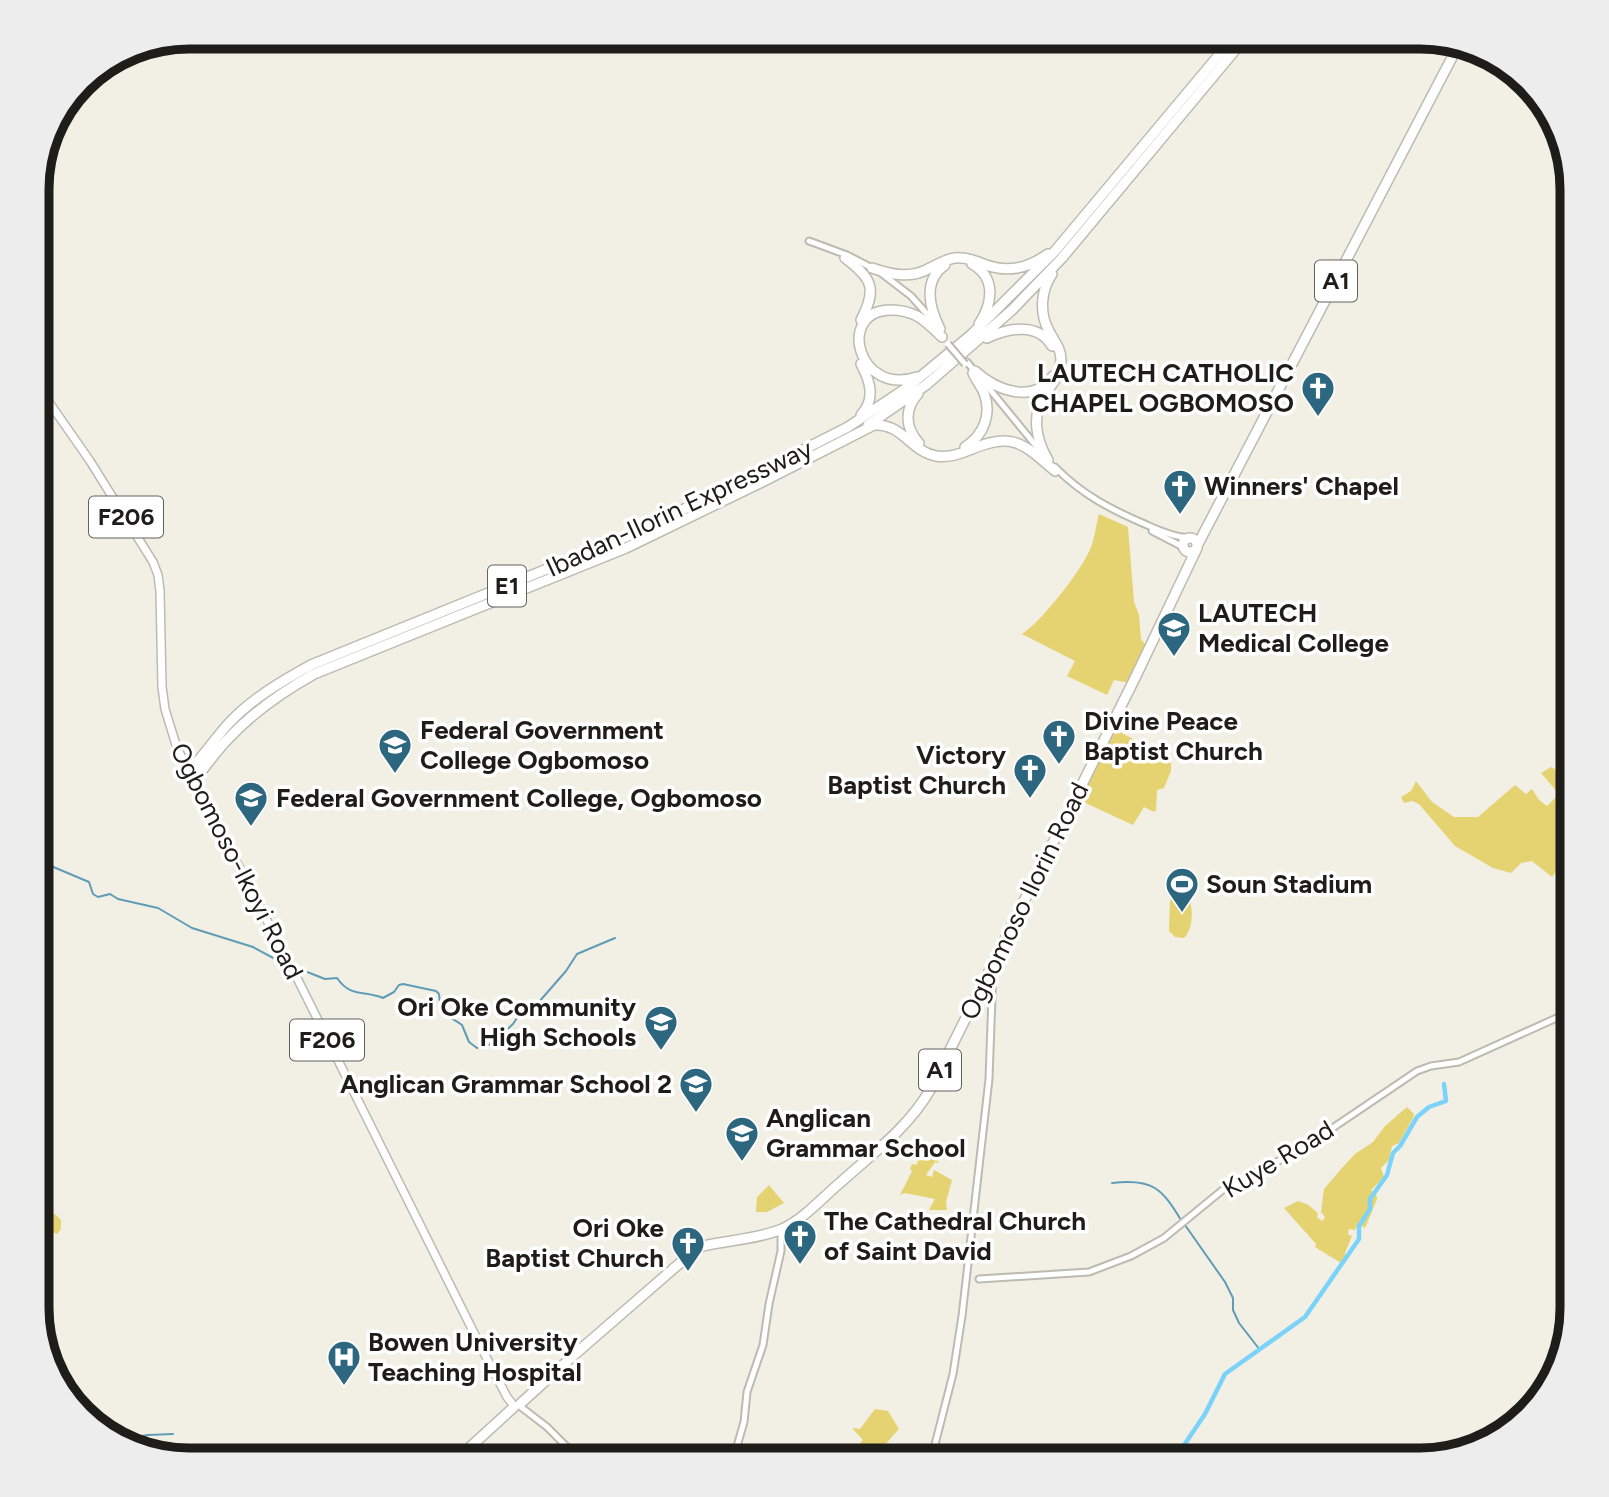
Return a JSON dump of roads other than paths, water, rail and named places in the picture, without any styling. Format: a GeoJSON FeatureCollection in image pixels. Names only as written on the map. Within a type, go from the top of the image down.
{"type":"FeatureCollection","features":[{"type":"Feature","properties":{"kind":"highway"},"geometry":{"type":"LineString","coordinates":[[850,431],[925,373],[975,339],[1065,239],[1224,49]]}},
{"type":"Feature","properties":{"kind":"highway"},"geometry":{"type":"LineString","coordinates":[[1048,460],[1041,448],[1036,422],[1039,405],[1057,378],[1061,358],[1044,318],[1042,304],[1049,278],[1062,258],[1236,49]]}},
{"type":"Feature","properties":{"kind":"highway","name":"A1"},"geometry":{"type":"LineString","coordinates":[[1182,577],[1454,54]]}},
{"type":"Feature","properties":{"kind":"highway"},"geometry":{"type":"LineString","coordinates":[[872,268],[896,275],[908,275],[927,270],[946,260],[962,258],[999,268],[1014,269],[1036,262],[1065,239]]}},
{"type":"Feature","properties":{"kind":"highway"},"geometry":{"type":"LineString","coordinates":[[845,258],[866,276],[871,290],[868,308],[855,339],[856,350],[870,383],[870,401],[850,431]]}},
{"type":"Feature","properties":{"kind":"highway"},"geometry":{"type":"LineString","coordinates":[[974,372],[987,401],[986,423],[977,438],[960,450],[943,452],[933,451],[919,443],[909,428],[908,411],[914,398],[1062,258]]}},
{"type":"Feature","properties":{"kind":"highway"},"geometry":{"type":"LineString","coordinates":[[945,338],[930,302],[930,287],[934,275],[950,263],[970,263],[985,274],[991,293],[975,339]]}},
{"type":"Feature","properties":{"kind":"highway"},"geometry":{"type":"LineString","coordinates":[[925,373],[906,380],[895,380],[877,373],[862,355],[859,341],[864,321],[873,313],[895,310],[917,316],[945,338]]}},
{"type":"Feature","properties":{"kind":"highway"},"geometry":{"type":"LineString","coordinates":[[974,372],[995,386],[1008,391],[1025,392],[1048,383],[1057,364],[1056,352],[1050,342],[1034,331],[1004,331],[975,339]]}},
{"type":"Feature","properties":{"kind":"highway"},"geometry":{"type":"LineString","coordinates":[[850,431],[926,386]]}},
{"type":"Feature","properties":{"kind":"highway"},"geometry":{"type":"LineString","coordinates":[[850,431],[887,425],[900,431],[924,452],[946,457],[991,442],[1014,442],[1033,451],[1055,471]]}},
{"type":"Feature","properties":{"kind":"highway","name":"Ibadan-Ilorin Expressway"},"geometry":{"type":"LineString","coordinates":[[192,775],[249,718],[314,674],[626,548],[764,481],[850,431]]}},
{"type":"Feature","properties":{"kind":"highway","name":"A1"},"geometry":{"type":"LineString","coordinates":[[1190,538],[1199,534],[1212,518]]}},
{"type":"Feature","properties":{"kind":"highway"},"geometry":{"type":"LineString","coordinates":[[1190,538],[1196,541],[1197,547],[1191,552],[1184,548],[1183,542],[1190,538]]}},
{"type":"Feature","properties":{"kind":"highway","name":"A1"},"geometry":{"type":"LineString","coordinates":[[1182,577],[1187,559],[1184,548]]}},
{"type":"Feature","properties":{"kind":"highway","name":"Ogbomoso Ilorin Road"},"geometry":{"type":"LineString","coordinates":[[517,1407],[698,1248],[781,1229],[823,1198],[904,1126],[918,1110],[989,979],[993,962],[1136,676],[1182,577]]}},
{"type":"Feature","properties":{"kind":"highway","name":"A1"},"geometry":{"type":"LineString","coordinates":[[471,1448],[517,1407]]}},
{"type":"Feature","properties":{"kind":"main road","name":"Ogbomoso-Ikoyi Road"},"geometry":{"type":"LineString","coordinates":[[49,402],[90,461],[156,569],[162,667],[171,723],[192,775],[457,1297],[517,1407]]}},
{"type":"Feature","properties":{"kind":"street"},"geometry":{"type":"LineString","coordinates":[[945,338],[898,289],[871,271],[808,244],[846,255],[872,268],[911,296],[1048,460],[1078,489],[1106,508],[1156,529],[1190,538]]}},
{"type":"Feature","properties":{"kind":"street"},"geometry":{"type":"LineString","coordinates":[[974,372],[1055,471],[1076,491],[1105,510],[1184,548]]}},
{"type":"Feature","properties":{"kind":"street"},"geometry":{"type":"LineString","coordinates":[[934,1448],[953,1374],[962,1316],[989,1079],[989,979]]}},
{"type":"Feature","properties":{"kind":"street","name":"Kuye Road"},"geometry":{"type":"LineString","coordinates":[[979,1279],[1089,1272],[1131,1256],[1164,1238],[1192,1212],[1225,1188],[1300,1150],[1417,1071],[1459,1062],[1560,1017]]}},
{"type":"Feature","properties":{"kind":"street"},"geometry":{"type":"LineString","coordinates":[[736,1448],[746,1414],[748,1390],[764,1341],[781,1251],[781,1229]]}},
{"type":"Feature","properties":{"kind":"street"},"geometry":{"type":"LineString","coordinates":[[517,1407],[566,1448]]}},
{"type":"Feature","properties":{"kind":"waterway"},"geometry":{"type":"LineString","coordinates":[[49,865],[89,882],[93,894],[98,897],[110,894],[118,899],[158,908],[192,928],[253,947],[288,966]]}},
{"type":"Feature","properties":{"kind":"waterway"},"geometry":{"type":"LineString","coordinates":[[297,968],[325,979],[337,978],[352,991],[383,998],[403,984],[436,991],[442,1011],[462,1025],[469,1042],[477,1048],[491,1044],[513,1024],[521,1012],[538,1003],[577,954],[615,938]]}},
{"type":"Feature","properties":{"kind":"waterway"},"geometry":{"type":"LineString","coordinates":[[1182,1448],[1205,1414],[1225,1374],[1305,1317],[1359,1239],[1359,1226],[1370,1209],[1370,1199],[1387,1175],[1393,1153],[1417,1117],[1429,1107],[1446,1101],[1444,1084]]}},
{"type":"Feature","properties":{"kind":"waterway"},"geometry":{"type":"LineString","coordinates":[[1112,1183],[1137,1182],[1155,1188],[1168,1200],[1181,1220]]}},
{"type":"Feature","properties":{"kind":"waterway"},"geometry":{"type":"LineString","coordinates":[[1185,1225],[1225,1282],[1233,1298],[1233,1310],[1239,1323],[1260,1350]]}},
{"type":"Feature","properties":{"kind":"waterway"},"geometry":{"type":"LineString","coordinates":[[135,1437],[173,1434]]}},
{"type":"Feature","properties":{"kind":"place","name":"LAUTECH CATHOLIC CHAPEL OGBOMOSO"},"geometry":{"type":"Point","coordinates":[1318,418]}},
{"type":"Feature","properties":{"kind":"place","name":"Winners' Chapel"},"geometry":{"type":"Point","coordinates":[1180,516]}},
{"type":"Feature","properties":{"kind":"place","name":"LAUTECH Medical College"},"geometry":{"type":"Point","coordinates":[1174,658]}},
{"type":"Feature","properties":{"kind":"place","name":"Divine Peace Baptist Church"},"geometry":{"type":"Point","coordinates":[1059,766]}},
{"type":"Feature","properties":{"kind":"place","name":"Federal Government College Ogbomoso"},"geometry":{"type":"Point","coordinates":[395,775]}},
{"type":"Feature","properties":{"kind":"place","name":"Victory Baptist Church"},"geometry":{"type":"Point","coordinates":[1030,800]}},
{"type":"Feature","properties":{"kind":"place","name":"Federal Government College, Ogbomoso"},"geometry":{"type":"Point","coordinates":[251,828]}},
{"type":"Feature","properties":{"kind":"place","name":"Soun Stadium"},"geometry":{"type":"Point","coordinates":[1182,914]}},
{"type":"Feature","properties":{"kind":"place","name":"Ori Oke Community High Schools"},"geometry":{"type":"Point","coordinates":[661,1052]}},
{"type":"Feature","properties":{"kind":"place","name":"Anglican Grammar School 2"},"geometry":{"type":"Point","coordinates":[696,1114]}},
{"type":"Feature","properties":{"kind":"place","name":"Anglican Grammar School"},"geometry":{"type":"Point","coordinates":[742,1163]}},
{"type":"Feature","properties":{"kind":"place","name":"The Cathedral Church of Saint David"},"geometry":{"type":"Point","coordinates":[800,1266]}},
{"type":"Feature","properties":{"kind":"place","name":"Ori Oke Baptist Church"},"geometry":{"type":"Point","coordinates":[688,1273]}},
{"type":"Feature","properties":{"kind":"place","name":"Bowen University Teaching Hospital"},"geometry":{"type":"Point","coordinates":[344,1387]}}]}
